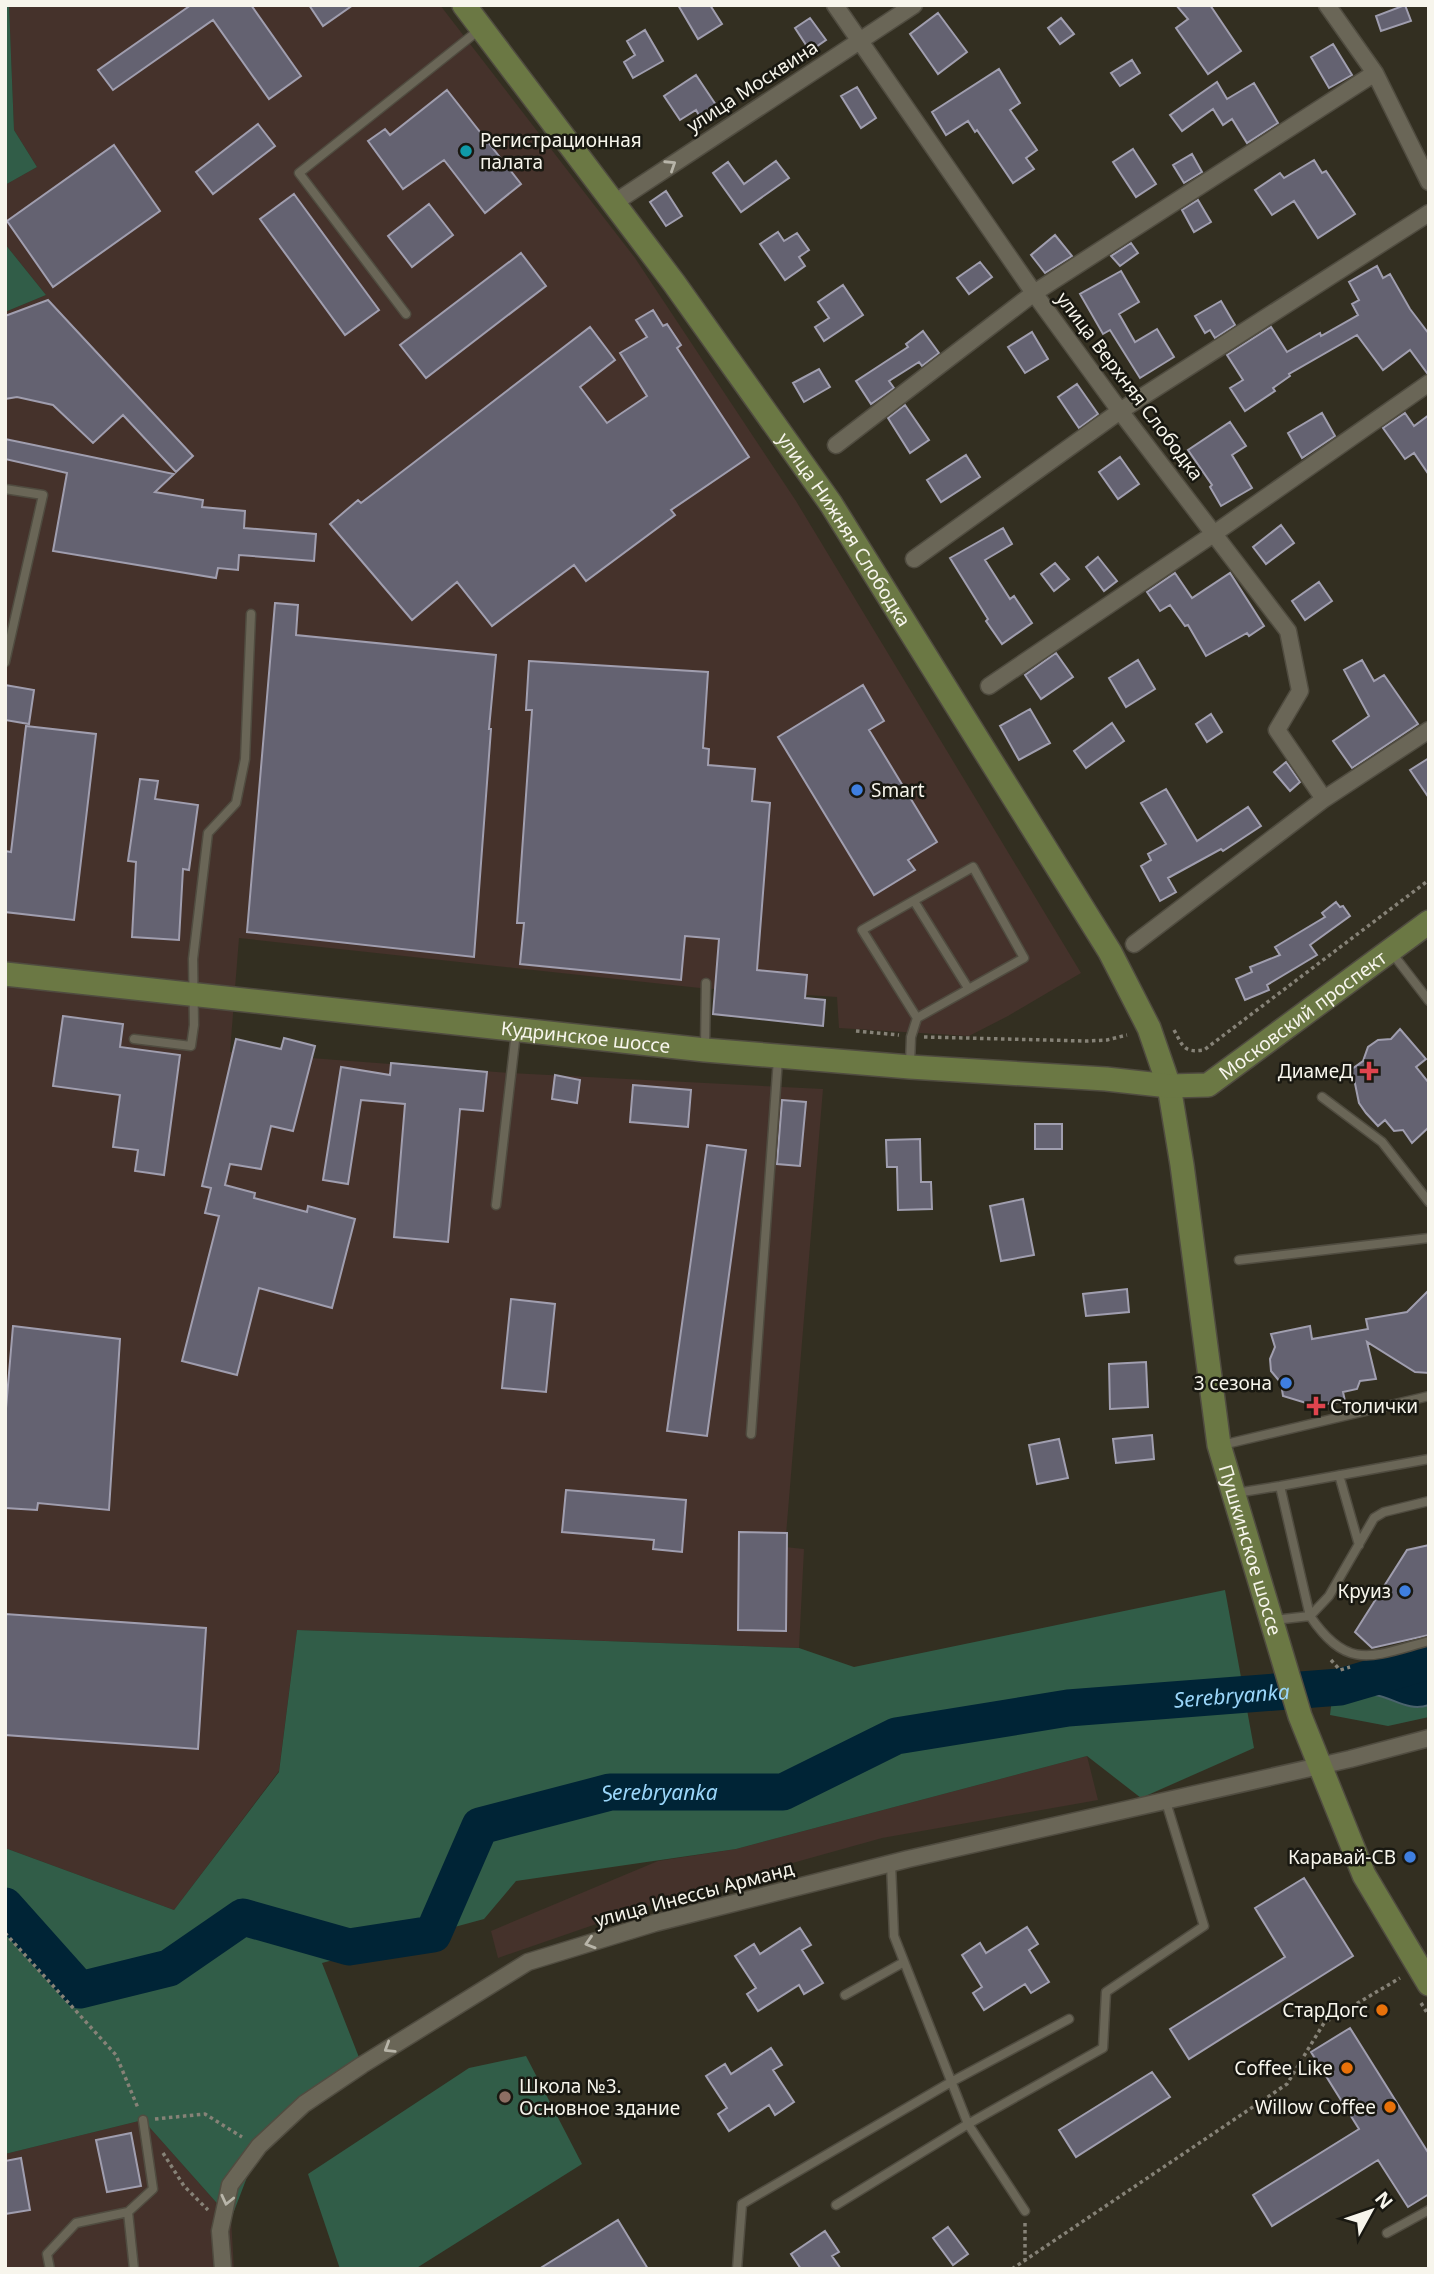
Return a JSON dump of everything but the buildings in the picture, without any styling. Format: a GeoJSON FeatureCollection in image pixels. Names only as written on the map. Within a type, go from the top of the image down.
{"type":"FeatureCollection","features":[{"type":"Feature","properties":{"kind":"main road","name":"улица Нижняя Слободка"},"geometry":{"type":"LineString","coordinates":[[464,5],[674,282],[831,504],[1110,952],[1149,1028],[1169,1086]]}},
{"type":"Feature","properties":{"kind":"main road","name":"Московский проспект"},"geometry":{"type":"LineString","coordinates":[[1169,1086],[1208,1085],[1429,922]]}},
{"type":"Feature","properties":{"kind":"main road","name":"Кудринское шоссе"},"geometry":{"type":"LineString","coordinates":[[5,974],[705,1050],[910,1067],[1106,1079],[1169,1086]]}},
{"type":"Feature","properties":{"kind":"main road","name":"Пушкинское шоссе"},"geometry":{"type":"LineString","coordinates":[[1169,1086],[1219,1445],[1300,1716],[1364,1875],[1424,1975]]}},
{"type":"Feature","properties":{"kind":"street","name":"улица Верхняя Слободка"},"geometry":{"type":"LineString","coordinates":[[835,5],[1034,293],[1120,411],[1288,631],[1300,691],[1277,730],[1324,799]]}},
{"type":"Feature","properties":{"kind":"street","name":"улица Москвина"},"geometry":{"type":"LineString","coordinates":[[614,203],[914,5]]}},
{"type":"Feature","properties":{"kind":"street"},"geometry":{"type":"LineString","coordinates":[[1327,5],[1375,73],[1429,183]]}},
{"type":"Feature","properties":{"kind":"street"},"geometry":{"type":"LineString","coordinates":[[836,445],[1034,293],[1375,73]]}},
{"type":"Feature","properties":{"kind":"street"},"geometry":{"type":"LineString","coordinates":[[914,559],[1120,411],[1429,213]]}},
{"type":"Feature","properties":{"kind":"street"},"geometry":{"type":"LineString","coordinates":[[989,686],[1215,533],[1429,383]]}},
{"type":"Feature","properties":{"kind":"street"},"geometry":{"type":"LineString","coordinates":[[1134,944],[1324,799],[1429,730]]}},
{"type":"Feature","properties":{"kind":"street","name":"улица Инессы Арманд"},"geometry":{"type":"LineString","coordinates":[[223,2269],[221,2224],[230,2185],[259,2146],[304,2104],[528,1962],[655,1923],[891,1864],[1320,1766],[1429,1738]]}},
{"type":"Feature","properties":{"kind":"lane"},"geometry":{"type":"LineString","coordinates":[[406,314],[299,173],[481,28]]}},
{"type":"Feature","properties":{"kind":"lane"},"geometry":{"type":"LineString","coordinates":[[5,489],[43,495],[5,662]]}},
{"type":"Feature","properties":{"kind":"lane"},"geometry":{"type":"LineString","coordinates":[[134,1039],[191,1046],[194,1025],[192,994],[195,931],[208,833],[236,803],[246,759],[251,614]]}},
{"type":"Feature","properties":{"kind":"lane"},"geometry":{"type":"LineString","coordinates":[[910,1067],[911,1037],[917,1018],[1024,958],[973,867],[862,930],[917,1018]]}},
{"type":"Feature","properties":{"kind":"lane"},"geometry":{"type":"LineString","coordinates":[[914,901],[968,988]]}},
{"type":"Feature","properties":{"kind":"lane"},"geometry":{"type":"LineString","coordinates":[[1390,950],[1429,1001]]}},
{"type":"Feature","properties":{"kind":"lane"},"geometry":{"type":"LineString","coordinates":[[705,1050],[706,983]]}},
{"type":"Feature","properties":{"kind":"lane"},"geometry":{"type":"LineString","coordinates":[[496,1205],[517,1029]]}},
{"type":"Feature","properties":{"kind":"lane"},"geometry":{"type":"LineString","coordinates":[[751,1434],[778,1056]]}},
{"type":"Feature","properties":{"kind":"lane"},"geometry":{"type":"LineString","coordinates":[[1322,1097],[1382,1142],[1429,1202]]}},
{"type":"Feature","properties":{"kind":"lane"},"geometry":{"type":"LineString","coordinates":[[1239,1260],[1429,1238]]}},
{"type":"Feature","properties":{"kind":"lane"},"geometry":{"type":"LineString","coordinates":[[1219,1445],[1429,1396]]}},
{"type":"Feature","properties":{"kind":"lane"},"geometry":{"type":"LineString","coordinates":[[1234,1493],[1429,1459]]}},
{"type":"Feature","properties":{"kind":"lane"},"geometry":{"type":"LineString","coordinates":[[1339,1475],[1359,1545]]}},
{"type":"Feature","properties":{"kind":"lane"},"geometry":{"type":"LineString","coordinates":[[1280,1486],[1310,1616],[1318,1628],[1337,1646],[1352,1655],[1372,1656],[1429,1641]]}},
{"type":"Feature","properties":{"kind":"lane"},"geometry":{"type":"LineString","coordinates":[[1271,1620],[1310,1616],[1329,1596],[1374,1518],[1384,1512],[1429,1501]]}},
{"type":"Feature","properties":{"kind":"lane"},"geometry":{"type":"LineString","coordinates":[[836,2205],[968,2124],[1103,2048],[1106,1992],[1204,1926],[1166,1802]]}},
{"type":"Feature","properties":{"kind":"lane"},"geometry":{"type":"LineString","coordinates":[[891,1864],[894,1936],[904,1962],[968,2124],[1025,2211]]}},
{"type":"Feature","properties":{"kind":"lane"},"geometry":{"type":"LineString","coordinates":[[845,1995],[904,1962]]}},
{"type":"Feature","properties":{"kind":"lane"},"geometry":{"type":"LineString","coordinates":[[737,2269],[742,2204],[951,2081],[1069,2020]]}},
{"type":"Feature","properties":{"kind":"lane"},"geometry":{"type":"LineString","coordinates":[[50,2269],[47,2255],[76,2223],[128,2212],[153,2189],[143,2120]]}},
{"type":"Feature","properties":{"kind":"lane"},"geometry":{"type":"LineString","coordinates":[[1387,2233],[1429,2210]]}},
{"type":"Feature","properties":{"kind":"lane"},"geometry":{"type":"LineString","coordinates":[[128,2212],[134,2269]]}},
{"type":"Feature","properties":{"kind":"path"},"geometry":{"type":"LineString","coordinates":[[1169,1021],[1185,1049],[1192,1052],[1204,1050],[1429,880]]}},
{"type":"Feature","properties":{"kind":"path"},"geometry":{"type":"LineString","coordinates":[[856,1031],[911,1037],[1086,1041],[1107,1040],[1127,1034]]}},
{"type":"Feature","properties":{"kind":"path"},"geometry":{"type":"LineString","coordinates":[[5,1933],[116,2055],[143,2120],[184,2186],[221,2224]]}},
{"type":"Feature","properties":{"kind":"path"},"geometry":{"type":"LineString","coordinates":[[1012,2269],[1287,2084],[1324,2023],[1424,1975]]}},
{"type":"Feature","properties":{"kind":"path"},"geometry":{"type":"LineString","coordinates":[[143,2120],[205,2114],[259,2146]]}},
{"type":"Feature","properties":{"kind":"path"},"geometry":{"type":"LineString","coordinates":[[1025,2211],[1025,2260]]}},
{"type":"Feature","properties":{"kind":"shaded area"},"geometry":{"type":"Polygon","coordinates":[[[9,5],[440,5],[635,258],[796,501],[1081,973],[969,1036],[839,1028],[837,997],[700,988],[239,938],[230,1052],[510,1073],[823,1089],[785,1547],[804,1549],[799,1648],[297,1630],[279,1771],[174,1910],[5,1848],[5,312],[46,295],[5,244],[5,185],[37,167],[14,130],[9,5]]]}},
{"type":"Feature","properties":{"kind":"shaded area"},"geometry":{"type":"Polygon","coordinates":[[[1087,1756],[1098,1800],[882,1838],[689,1892],[498,1958],[491,1931],[658,1861],[736,1849],[1087,1756]]]}},
{"type":"Feature","properties":{"kind":"shaded area"},"geometry":{"type":"Polygon","coordinates":[[[143,2120],[231,2219],[234,2269],[5,2269],[5,2154],[143,2120]]]}},
{"type":"Feature","properties":{"kind":"green space"},"geometry":{"type":"Polygon","coordinates":[[[5,5],[9,5],[14,130],[37,167],[5,185],[5,5]]]}},
{"type":"Feature","properties":{"kind":"green space"},"geometry":{"type":"Polygon","coordinates":[[[5,244],[46,295],[5,312],[5,244]]]}},
{"type":"Feature","properties":{"kind":"green space"},"geometry":{"type":"Polygon","coordinates":[[[1225,1590],[1254,1748],[1141,1798],[1087,1756],[736,1849],[516,1881],[484,1919],[322,1963],[362,2065],[259,2146],[231,2219],[143,2120],[5,2154],[5,1848],[174,1910],[279,1772],[297,1630],[799,1648],[854,1667],[1225,1590]]]}},
{"type":"Feature","properties":{"kind":"green space"},"geometry":{"type":"Polygon","coordinates":[[[1374,1695],[1418,1708],[1429,1705],[1429,1717],[1388,1726],[1330,1715],[1332,1698],[1374,1695]]]}},
{"type":"Feature","properties":{"kind":"green space"},"geometry":{"type":"Polygon","coordinates":[[[526,2056],[582,2164],[415,2269],[340,2269],[308,2174],[469,2068],[526,2056]]]}},
{"type":"Feature","properties":{"kind":"water"},"geometry":{"type":"Polygon","coordinates":[[[1429,1652],[1429,1705],[1408,1706],[1366,1694],[1338,1697],[1302,1707],[1301,1677],[1394,1663],[1429,1652]]]}},
{"type":"Feature","properties":{"kind":"waterway","name":"Serebryanka"},"geometry":{"type":"LineString","coordinates":[[5,1906],[80,1990],[169,1968],[243,1917],[349,1947],[433,1934],[480,1826],[610,1792],[783,1792],[896,1736],[1068,1708],[1340,1687],[1429,1661]]}},
{"type":"Feature","properties":{"kind":"place","name":"Регистрационная палата"},"geometry":{"type":"Point","coordinates":[466,151]}},
{"type":"Feature","properties":{"kind":"place","name":"Smart"},"geometry":{"type":"Point","coordinates":[857,790]}},
{"type":"Feature","properties":{"kind":"place","name":"ДиамеД"},"geometry":{"type":"Point","coordinates":[1369,1071]}},
{"type":"Feature","properties":{"kind":"place","name":"3 сезона"},"geometry":{"type":"Point","coordinates":[1286,1383]}},
{"type":"Feature","properties":{"kind":"place","name":"Столички"},"geometry":{"type":"Point","coordinates":[1316,1406]}},
{"type":"Feature","properties":{"kind":"place","name":"Круиз"},"geometry":{"type":"Point","coordinates":[1405,1591]}},
{"type":"Feature","properties":{"kind":"place","name":"Каравай-СВ"},"geometry":{"type":"Point","coordinates":[1410,1857]}},
{"type":"Feature","properties":{"kind":"place","name":"СтарДогс"},"geometry":{"type":"Point","coordinates":[1382,2010]}},
{"type":"Feature","properties":{"kind":"place","name":"Coffee Like"},"geometry":{"type":"Point","coordinates":[1347,2068]}},
{"type":"Feature","properties":{"kind":"place","name":"Школа №3. Основное здание"},"geometry":{"type":"Point","coordinates":[505,2097]}},
{"type":"Feature","properties":{"kind":"place","name":"Willow Coffee"},"geometry":{"type":"Point","coordinates":[1390,2107]}}]}
